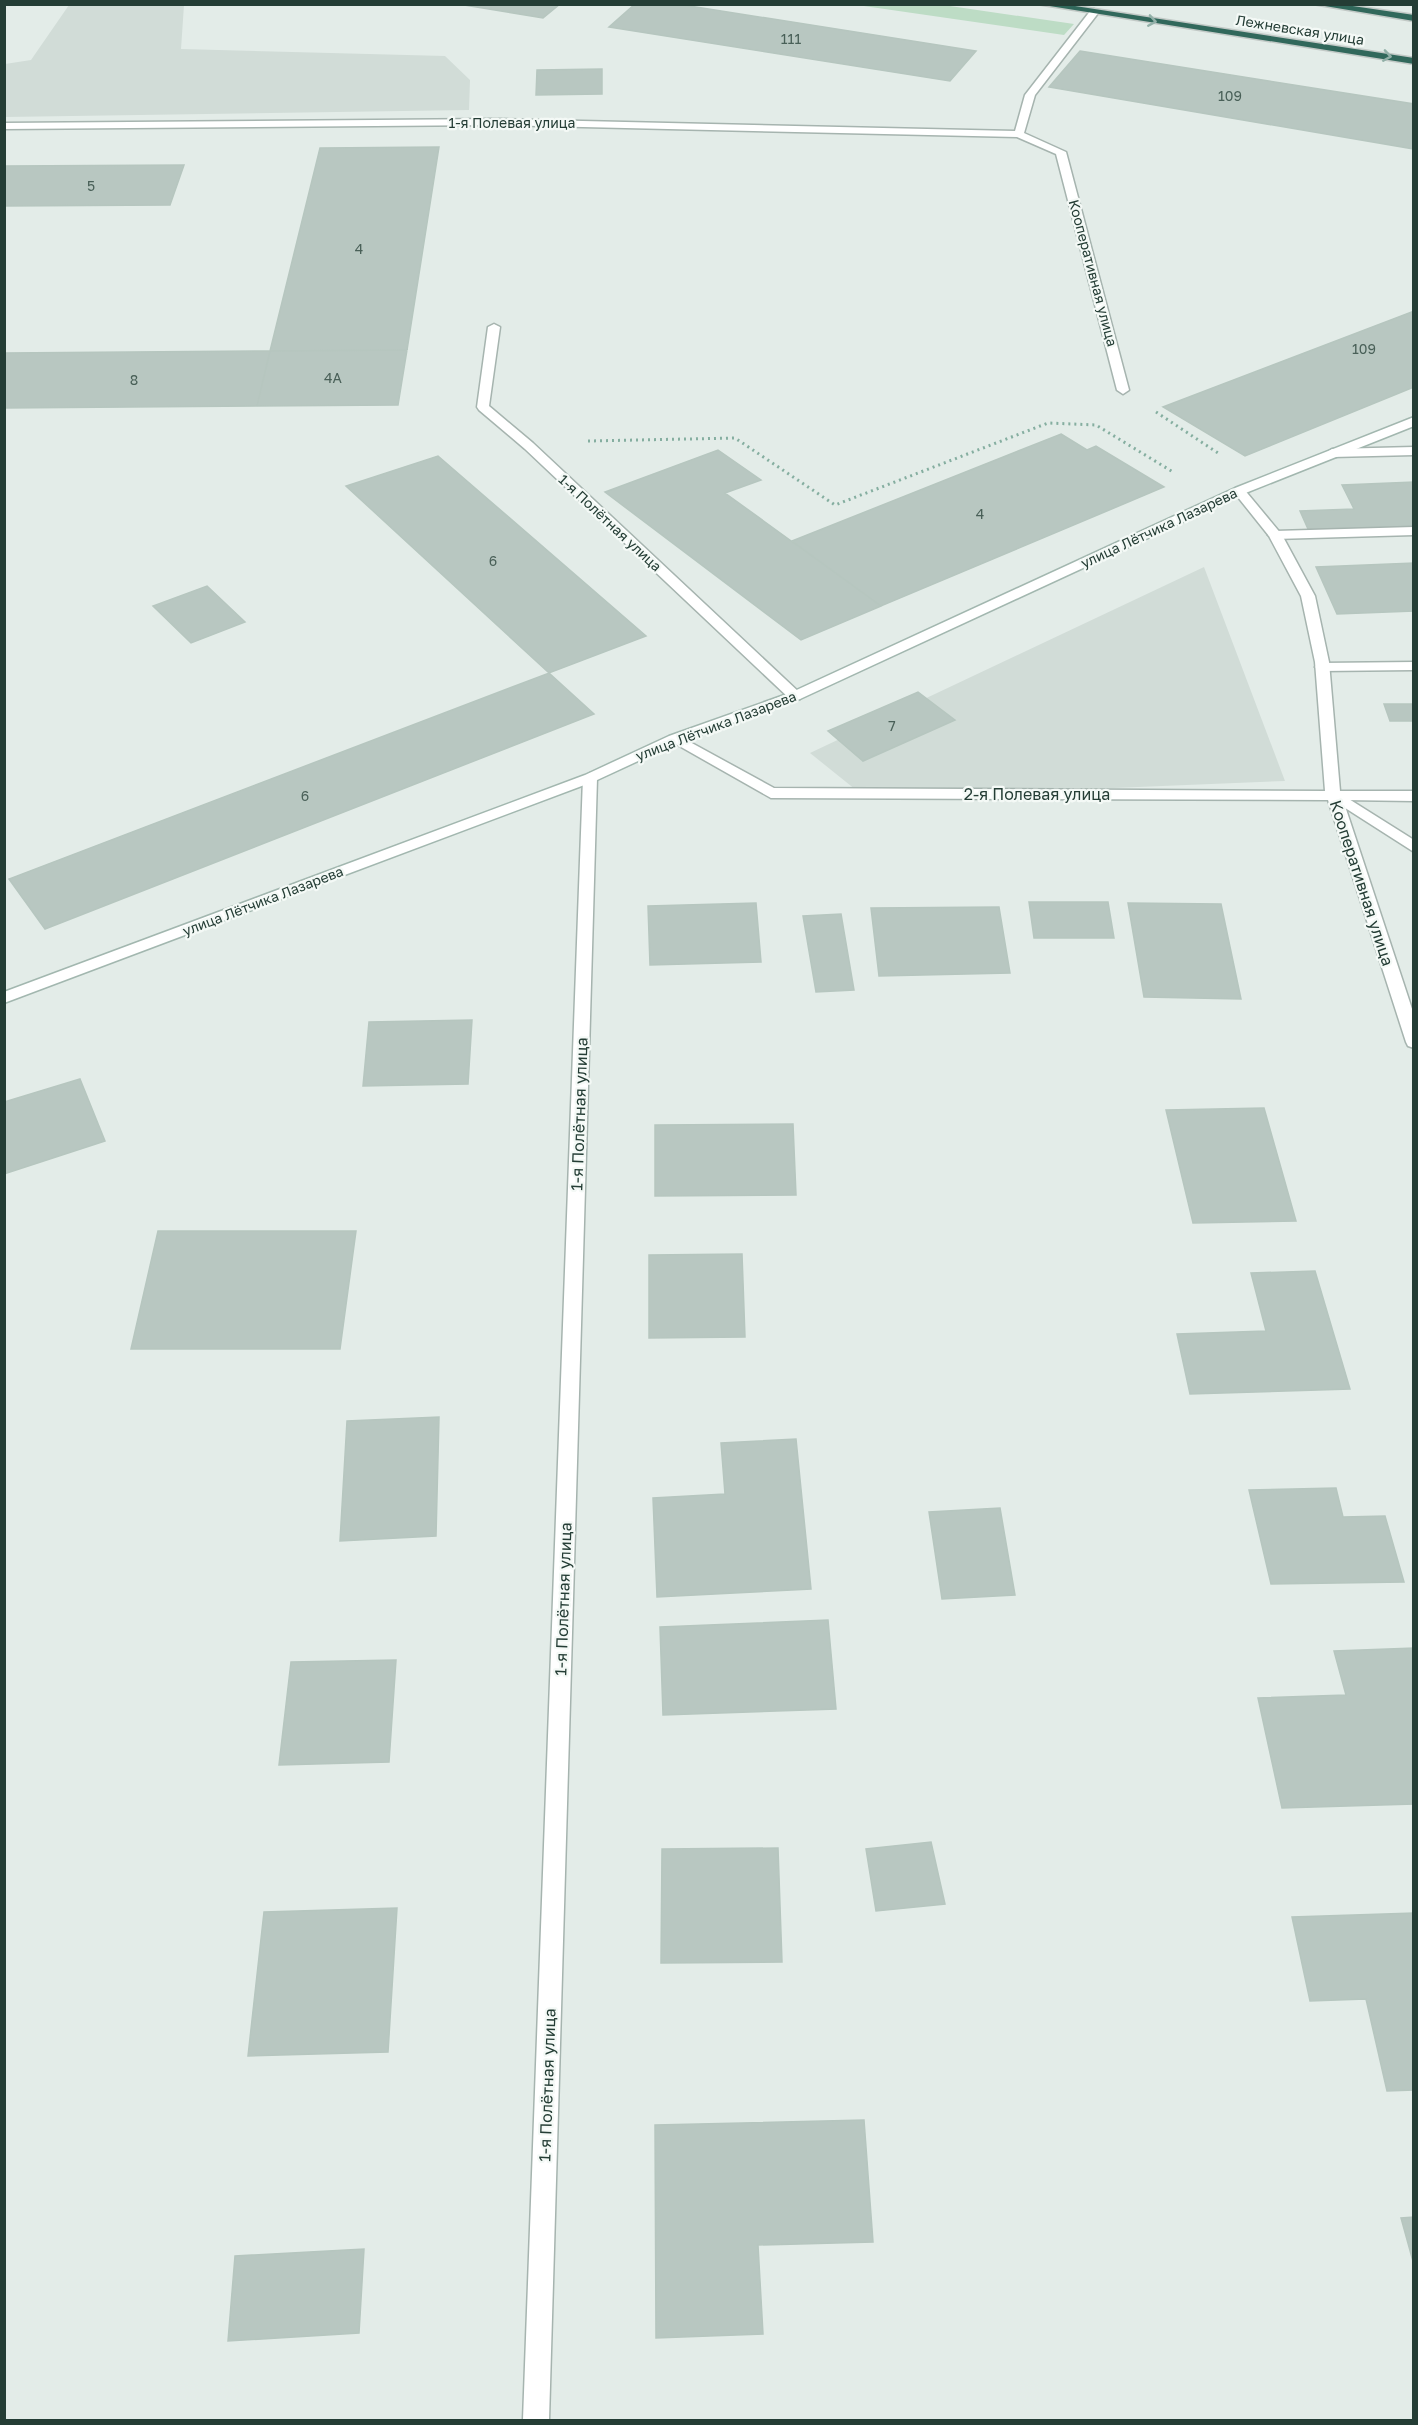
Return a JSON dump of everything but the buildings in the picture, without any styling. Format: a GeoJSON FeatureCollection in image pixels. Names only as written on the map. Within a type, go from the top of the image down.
{"type":"FeatureCollection","features":[{"type":"Feature","properties":{"kind":"highway","name":"Лежневская улица"},"geometry":{"type":"LineString","coordinates":[[1041,4],[1413,60]]}},
{"type":"Feature","properties":{"kind":"highway","name":"Лежневская улица"},"geometry":{"type":"LineString","coordinates":[[1317,4],[1413,18]]}},
{"type":"Feature","properties":{"kind":"street"},"geometry":{"type":"LineString","coordinates":[[1019,134],[1030,95],[1094,12]]}},
{"type":"Feature","properties":{"kind":"street","name":"1-я Полевая улица"},"geometry":{"type":"LineString","coordinates":[[4,126],[495,122],[1019,134]]}},
{"type":"Feature","properties":{"kind":"street","name":"Кооперативная улица"},"geometry":{"type":"LineString","coordinates":[[1019,134],[1061,152],[1123,390]]}},
{"type":"Feature","properties":{"kind":"street","name":"1-я Полётная улица"},"geometry":{"type":"LineString","coordinates":[[494,327],[483,407],[529,446],[795,696]]}},
{"type":"Feature","properties":{"kind":"street","name":"улица Лётчика Лазарева"},"geometry":{"type":"LineString","coordinates":[[4,998],[590,778],[674,739],[795,696],[1239,491],[1413,421]]}},
{"type":"Feature","properties":{"kind":"street"},"geometry":{"type":"LineString","coordinates":[[1332,453],[1413,452]]}},
{"type":"Feature","properties":{"kind":"street","name":"Кооперативная улица"},"geometry":{"type":"LineString","coordinates":[[1239,491],[1275,535],[1308,596],[1322,667],[1333,794],[1413,1042]]}},
{"type":"Feature","properties":{"kind":"street"},"geometry":{"type":"LineString","coordinates":[[1275,535],[1413,531]]}},
{"type":"Feature","properties":{"kind":"street"},"geometry":{"type":"LineString","coordinates":[[1322,667],[1413,666]]}},
{"type":"Feature","properties":{"kind":"street","name":"2-я Полевая улица"},"geometry":{"type":"LineString","coordinates":[[674,739],[771,793],[1413,796]]}},
{"type":"Feature","properties":{"kind":"street","name":"1-я Полётная улица"},"geometry":{"type":"LineString","coordinates":[[536,2421],[590,778]]}},
{"type":"Feature","properties":{"kind":"street"},"geometry":{"type":"LineString","coordinates":[[1333,794],[1413,848]]}},
{"type":"Feature","properties":{"kind":"path"},"geometry":{"type":"LineString","coordinates":[[1123,390],[1227,459]]}},
{"type":"Feature","properties":{"kind":"path"},"geometry":{"type":"LineString","coordinates":[[529,446],[613,440],[735,438],[836,505],[1048,423],[1096,425],[1181,477]]}},
{"type":"Feature","properties":{"kind":"shaded area"},"geometry":{"type":"Polygon","coordinates":[[[69,5],[184,5],[181,49],[445,56],[470,80],[469,110],[5,117],[5,64],[31,60],[69,5]]]}},
{"type":"Feature","properties":{"kind":"shaded area"},"geometry":{"type":"Polygon","coordinates":[[[1204,567],[1285,781],[866,798],[810,753],[1204,567]]]}},
{"type":"Feature","properties":{"kind":"green space"},"geometry":{"type":"Polygon","coordinates":[[[857,5],[943,5],[1074,24],[1064,35],[857,5]]]}}]}
